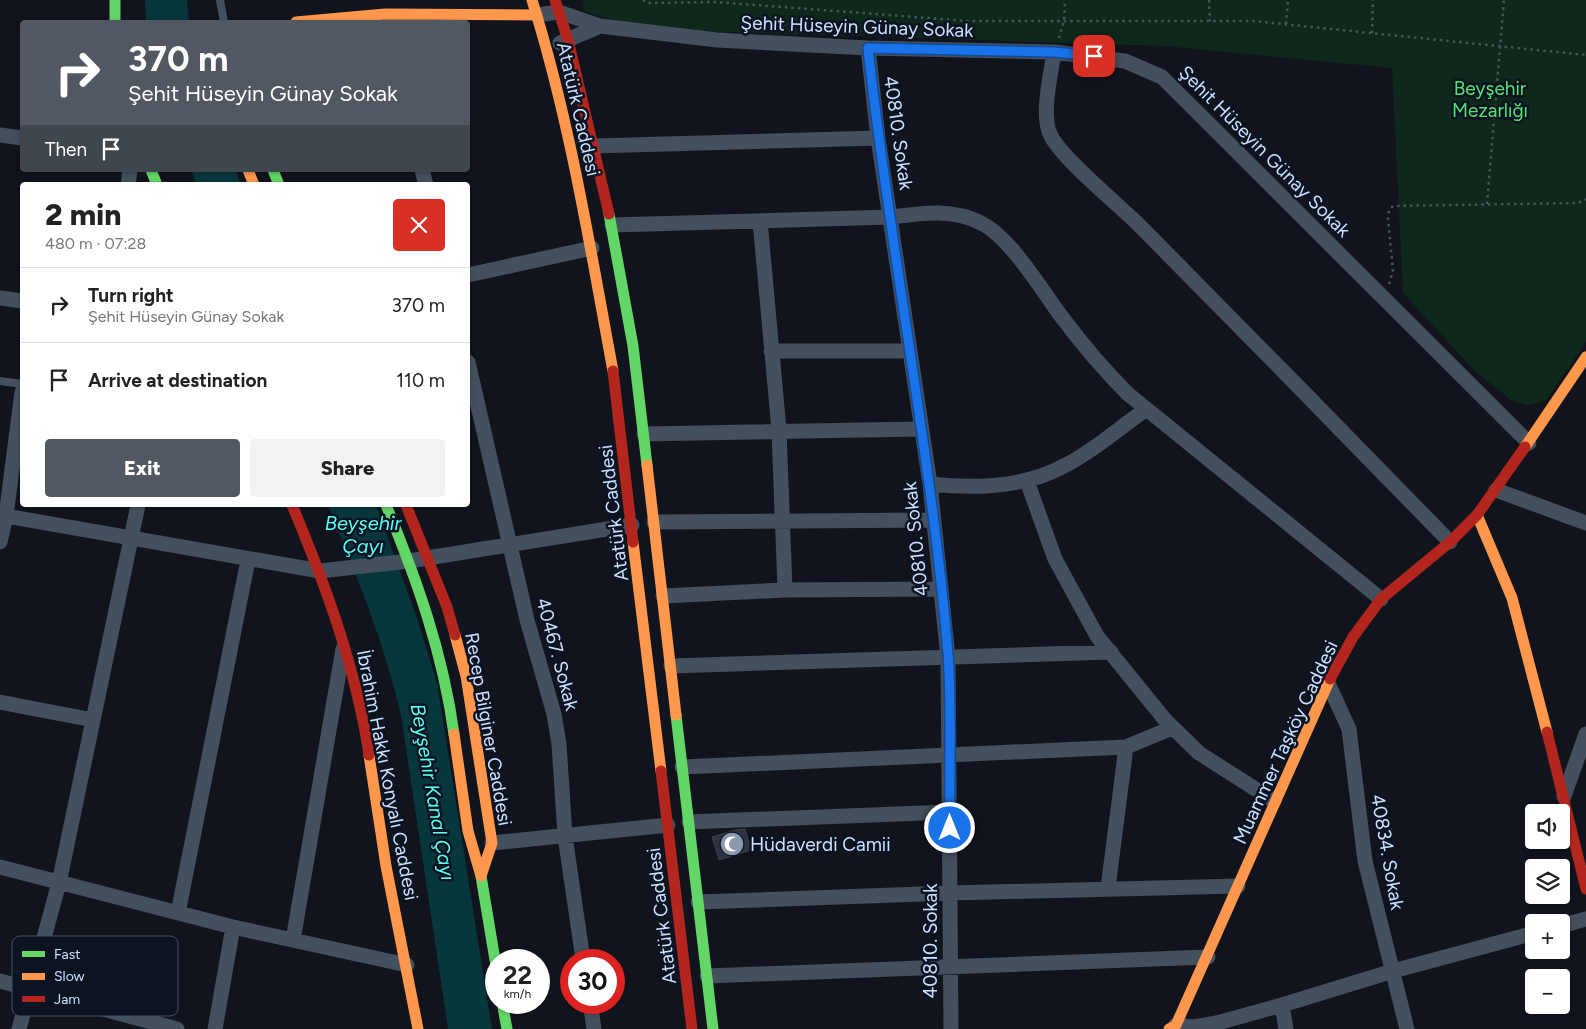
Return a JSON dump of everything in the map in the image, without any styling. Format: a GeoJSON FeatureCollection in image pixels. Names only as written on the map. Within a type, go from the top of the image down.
{"type":"FeatureCollection","features":[{"type":"Feature","properties":{"kind":"street"},"geometry":{"type":"LineString","coordinates":[[115,0],[115,20]]}},
{"type":"Feature","properties":{"kind":"street"},"geometry":{"type":"LineString","coordinates":[[341,20],[557,6]]}},
{"type":"Feature","properties":{"kind":"street","name":"Şehit Hüseyin Günay Sokak"},"geometry":{"type":"LineString","coordinates":[[557,6],[600,26],[717,40],[868,48],[1054,52],[1125,60],[1162,77],[1529,443]]}},
{"type":"Feature","properties":{"kind":"street","name":"Atatürk Caddesi"},"geometry":{"type":"LineString","coordinates":[[557,6],[568,40],[612,226],[631,337],[713,1029]]}},
{"type":"Feature","properties":{"kind":"street","name":"Atatürk Caddesi"},"geometry":{"type":"LineString","coordinates":[[535,7],[570,143],[592,248],[613,371],[692,1029]]}},
{"type":"Feature","properties":{"kind":"street"},"geometry":{"type":"LineString","coordinates":[[547,48],[600,26]]}},
{"type":"Feature","properties":{"kind":"street","name":"40810. Sokak"},"geometry":{"type":"LineString","coordinates":[[868,48],[878,138],[930,484],[948,657],[951,1029]]}},
{"type":"Feature","properties":{"kind":"street"},"geometry":{"type":"LineString","coordinates":[[1054,52],[1047,100],[1047,118],[1050,134],[1066,155],[1139,225],[1450,542]]}},
{"type":"Feature","properties":{"kind":"street"},"geometry":{"type":"LineString","coordinates":[[0,135],[20,138]]}},
{"type":"Feature","properties":{"kind":"street"},"geometry":{"type":"LineString","coordinates":[[593,146],[878,138]]}},
{"type":"Feature","properties":{"kind":"street"},"geometry":{"type":"LineString","coordinates":[[612,226],[891,218],[930,211],[957,215],[982,223],[1002,240],[1024,265],[1096,362],[1145,410],[1381,599]]}},
{"type":"Feature","properties":{"kind":"street"},"geometry":{"type":"LineString","coordinates":[[760,221],[778,430],[785,590]]}},
{"type":"Feature","properties":{"kind":"street"},"geometry":{"type":"LineString","coordinates":[[470,275],[592,248]]}},
{"type":"Feature","properties":{"kind":"street"},"geometry":{"type":"LineString","coordinates":[[0,298],[20,301]]}},
{"type":"Feature","properties":{"kind":"street"},"geometry":{"type":"LineString","coordinates":[[772,351],[909,351]]}},
{"type":"Feature","properties":{"kind":"street","name":"Muammer Taşköy Caddesi"},"geometry":{"type":"LineString","coordinates":[[1172,1027],[1208,957],[1274,801],[1328,684],[1354,637],[1381,599],[1450,542],[1477,515],[1529,443],[1586,356]]}},
{"type":"Feature","properties":{"kind":"street","name":"40467. Sokak"},"geometry":{"type":"LineString","coordinates":[[470,370],[511,544],[526,620],[554,714],[559,744],[565,836],[581,949]]}},
{"type":"Feature","properties":{"kind":"street"},"geometry":{"type":"LineString","coordinates":[[0,542],[20,405]]}},
{"type":"Feature","properties":{"kind":"street"},"geometry":{"type":"LineString","coordinates":[[930,484],[957,487],[986,487],[1027,481],[1062,467],[1145,410]]}},
{"type":"Feature","properties":{"kind":"street"},"geometry":{"type":"LineString","coordinates":[[644,434],[921,428]]}},
{"type":"Feature","properties":{"kind":"street"},"geometry":{"type":"LineString","coordinates":[[1027,481],[1056,559],[1097,636],[1172,728],[1199,753],[1228,774],[1274,801]]}},
{"type":"Feature","properties":{"kind":"street"},"geometry":{"type":"LineString","coordinates":[[1496,490],[1586,523]]}},
{"type":"Feature","properties":{"kind":"street"},"geometry":{"type":"LineString","coordinates":[[44,936],[59,883],[138,507]]}},
{"type":"Feature","properties":{"kind":"street","name":"İbrahim Hakkı Konyalı Caddesi"},"geometry":{"type":"LineString","coordinates":[[293,507],[320,571],[345,640],[367,738],[386,866],[407,965],[418,1029]]}},
{"type":"Feature","properties":{"kind":"street","name":"Recep Bilginer Caddesi"},"geometry":{"type":"LineString","coordinates":[[387,507],[410,561],[427,612],[446,688],[471,847],[482,876],[493,949]]}},
{"type":"Feature","properties":{"kind":"street","name":"Recep Bilginer Caddesi"},"geometry":{"type":"LineString","coordinates":[[407,507],[447,607],[461,657],[492,843],[482,876]]}},
{"type":"Feature","properties":{"kind":"street"},"geometry":{"type":"LineString","coordinates":[[1477,515],[1512,598],[1586,888]]}},
{"type":"Feature","properties":{"kind":"street"},"geometry":{"type":"LineString","coordinates":[[3,516],[320,571],[410,561],[632,525]]}},
{"type":"Feature","properties":{"kind":"street"},"geometry":{"type":"LineString","coordinates":[[654,522],[934,520]]}},
{"type":"Feature","properties":{"kind":"street"},"geometry":{"type":"LineString","coordinates":[[178,914],[248,560]]}},
{"type":"Feature","properties":{"kind":"street"},"geometry":{"type":"LineString","coordinates":[[663,596],[785,590],[941,589]]}},
{"type":"Feature","properties":{"kind":"street"},"geometry":{"type":"LineString","coordinates":[[293,940],[345,640]]}},
{"type":"Feature","properties":{"kind":"street"},"geometry":{"type":"LineString","coordinates":[[671,666],[1111,652]]}},
{"type":"Feature","properties":{"kind":"street","name":"40834. Sokak"},"geometry":{"type":"LineString","coordinates":[[1328,684],[1349,729],[1365,861],[1407,1029]]}},
{"type":"Feature","properties":{"kind":"street"},"geometry":{"type":"LineString","coordinates":[[0,702],[93,720]]}},
{"type":"Feature","properties":{"kind":"street"},"geometry":{"type":"LineString","coordinates":[[682,767],[1126,747],[1172,728]]}},
{"type":"Feature","properties":{"kind":"street"},"geometry":{"type":"LineString","coordinates":[[1564,796],[1586,734]]}},
{"type":"Feature","properties":{"kind":"street"},"geometry":{"type":"LineString","coordinates":[[1108,888],[1126,747]]}},
{"type":"Feature","properties":{"kind":"street"},"geometry":{"type":"LineString","coordinates":[[689,822],[949,812]]}},
{"type":"Feature","properties":{"kind":"street"},"geometry":{"type":"LineString","coordinates":[[492,843],[668,825]]}},
{"type":"Feature","properties":{"kind":"street"},"geometry":{"type":"LineString","coordinates":[[0,867],[233,928],[407,965]]}},
{"type":"Feature","properties":{"kind":"street"},"geometry":{"type":"LineString","coordinates":[[698,902],[1108,888],[1238,886]]}},
{"type":"Feature","properties":{"kind":"street"},"geometry":{"type":"LineString","coordinates":[[1570,923],[1586,919]]}},
{"type":"Feature","properties":{"kind":"street"},"geometry":{"type":"LineString","coordinates":[[215,1029],[233,928]]}},
{"type":"Feature","properties":{"kind":"street"},"geometry":{"type":"LineString","coordinates":[[1172,1027],[1193,1027],[1217,1023],[1282,1006],[1392,971],[1525,935]]}},
{"type":"Feature","properties":{"kind":"street"},"geometry":{"type":"LineString","coordinates":[[706,976],[1208,957]]}},
{"type":"Feature","properties":{"kind":"street"},"geometry":{"type":"LineString","coordinates":[[1282,1006],[1286,1029]]}},
{"type":"Feature","properties":{"kind":"street"},"geometry":{"type":"LineString","coordinates":[[504,1014],[506,1029]]}},
{"type":"Feature","properties":{"kind":"street"},"geometry":{"type":"LineString","coordinates":[[592,1014],[594,1029]]}},
{"type":"Feature","properties":{"kind":"street"},"geometry":{"type":"LineString","coordinates":[[19,1029],[23,1016]]}},
{"type":"Feature","properties":{"kind":"street"},"geometry":{"type":"LineString","coordinates":[[129,1016],[176,1029]]}},
{"type":"Feature","properties":{"kind":"lane"},"geometry":{"type":"LineString","coordinates":[[220,0],[224,20]]}},
{"type":"Feature","properties":{"kind":"lane"},"geometry":{"type":"LineString","coordinates":[[0,381],[20,384]]}},
{"type":"Feature","properties":{"kind":"path"},"geometry":{"type":"LineString","coordinates":[[643,0],[647,3],[717,2],[966,21],[1253,21],[1586,55]]}},
{"type":"Feature","properties":{"kind":"path"},"geometry":{"type":"LineString","coordinates":[[1054,52],[1064,21],[1066,0]]}},
{"type":"Feature","properties":{"kind":"path"},"geometry":{"type":"LineString","coordinates":[[1209,0],[1210,22]]}},
{"type":"Feature","properties":{"kind":"path"},"geometry":{"type":"LineString","coordinates":[[1286,24],[1288,0]]}},
{"type":"Feature","properties":{"kind":"path"},"geometry":{"type":"LineString","coordinates":[[1372,0],[1372,33]]}},
{"type":"Feature","properties":{"kind":"path"},"geometry":{"type":"LineString","coordinates":[[1487,204],[1504,0]]}},
{"type":"Feature","properties":{"kind":"path"},"geometry":{"type":"LineString","coordinates":[[1381,296],[1387,289],[1394,271],[1388,218],[1389,210],[1393,206],[1578,203],[1586,199]]}},
{"type":"Feature","properties":{"kind":"green space","name":"Beyşehir Mezarlığı"},"geometry":{"type":"Polygon","coordinates":[[[583,0],[1586,0],[1586,342],[1547,399],[1527,405],[1512,401],[1474,370],[1403,293],[1392,68],[1164,46],[675,31],[638,26],[584,11],[583,0]]]}},
{"type":"Feature","properties":{"kind":"water"},"geometry":{"type":"Polygon","coordinates":[[[145,0],[187,0],[189,20],[146,20],[145,0]]]}},
{"type":"Feature","properties":{"kind":"water"},"geometry":{"type":"Polygon","coordinates":[[[192,172],[236,172],[240,182],[196,182],[192,172]]]}},
{"type":"Feature","properties":{"kind":"water","name":"Beyşehir Çayı"},"geometry":{"type":"Polygon","coordinates":[[[329,507],[377,507],[417,618],[437,683],[485,985],[485,1014],[490,1014],[492,1029],[448,1029],[401,715],[378,635],[329,507]]]}},
{"type":"Feature","properties":{"kind":"building","name":"Hüdaverdi Camii"},"geometry":{"type":"Polygon","coordinates":[[[745,829],[751,850],[719,860],[712,837],[745,829]]]}},
{"type":"Feature","properties":{"kind":"traffic: fast"},"geometry":{"type":"LineString","coordinates":[[115,0],[115,20]]}},
{"type":"Feature","properties":{"kind":"traffic: fast"},"geometry":{"type":"LineString","coordinates":[[152,172],[156,182]]}},
{"type":"Feature","properties":{"kind":"traffic: fast"},"geometry":{"type":"LineString","coordinates":[[274,172],[278,182]]}},
{"type":"Feature","properties":{"kind":"traffic: fast"},"geometry":{"type":"LineString","coordinates":[[609,214],[633,346],[647,465]]}},
{"type":"Feature","properties":{"kind":"traffic: fast"},"geometry":{"type":"LineString","coordinates":[[387,507],[428,617],[443,675],[454,734]]}},
{"type":"Feature","properties":{"kind":"traffic: fast"},"geometry":{"type":"LineString","coordinates":[[676,715],[713,1029]]}},
{"type":"Feature","properties":{"kind":"traffic: fast"},"geometry":{"type":"LineString","coordinates":[[481,876],[493,949]]}},
{"type":"Feature","properties":{"kind":"traffic: fast"},"geometry":{"type":"LineString","coordinates":[[504,1014],[507,1029]]}},
{"type":"Feature","properties":{"kind":"traffic: slow"},"geometry":{"type":"LineString","coordinates":[[532,0],[568,138],[613,371]]}},
{"type":"Feature","properties":{"kind":"traffic: slow"},"geometry":{"type":"LineString","coordinates":[[318,20],[385,14],[537,15]]}},
{"type":"Feature","properties":{"kind":"traffic: slow"},"geometry":{"type":"LineString","coordinates":[[249,172],[253,182]]}},
{"type":"Feature","properties":{"kind":"traffic: slow"},"geometry":{"type":"LineString","coordinates":[[1525,447],[1586,357]]}},
{"type":"Feature","properties":{"kind":"traffic: slow"},"geometry":{"type":"LineString","coordinates":[[647,465],[676,715]]}},
{"type":"Feature","properties":{"kind":"traffic: slow"},"geometry":{"type":"LineString","coordinates":[[1477,515],[1512,598],[1547,732]]}},
{"type":"Feature","properties":{"kind":"traffic: slow"},"geometry":{"type":"LineString","coordinates":[[633,542],[661,771]]}},
{"type":"Feature","properties":{"kind":"traffic: slow"},"geometry":{"type":"LineString","coordinates":[[454,734],[468,831],[481,876],[492,843],[466,676],[455,635]]}},
{"type":"Feature","properties":{"kind":"traffic: slow"},"geometry":{"type":"LineString","coordinates":[[1169,1029],[1176,1025],[1330,679]]}},
{"type":"Feature","properties":{"kind":"traffic: slow"},"geometry":{"type":"LineString","coordinates":[[369,755],[386,866],[418,1029]]}},
{"type":"Feature","properties":{"kind":"traffic: jam"},"geometry":{"type":"LineString","coordinates":[[555,0],[568,40],[609,214]]}},
{"type":"Feature","properties":{"kind":"traffic: jam"},"geometry":{"type":"LineString","coordinates":[[613,371],[633,542]]}},
{"type":"Feature","properties":{"kind":"traffic: jam"},"geometry":{"type":"LineString","coordinates":[[1330,679],[1353,637],[1381,599],[1450,542],[1477,515],[1525,447]]}},
{"type":"Feature","properties":{"kind":"traffic: jam"},"geometry":{"type":"LineString","coordinates":[[293,507],[317,566],[348,659],[369,755]]}},
{"type":"Feature","properties":{"kind":"traffic: jam"},"geometry":{"type":"LineString","coordinates":[[407,507],[447,607],[455,635]]}},
{"type":"Feature","properties":{"kind":"traffic: jam"},"geometry":{"type":"LineString","coordinates":[[1547,732],[1586,889]]}},
{"type":"Feature","properties":{"kind":"traffic: jam"},"geometry":{"type":"LineString","coordinates":[[661,771],[692,1029]]}},
{"type":"Feature","properties":{"kind":"place","name":"Hüdaverdi Camii"},"geometry":{"type":"Point","coordinates":[732,844]}},
{"type":"Feature","properties":{"kind":"route"},"geometry":{"type":"LineString","coordinates":[[950,828],[948,657],[930,484],[878,138],[868,48],[1054,52],[1094,56]]}},
{"type":"Feature","properties":{"kind":"water label","name":"Beyşehir Kanal Çayı"},"geometry":{"type":"Point","coordinates":[433,792]}}]}
